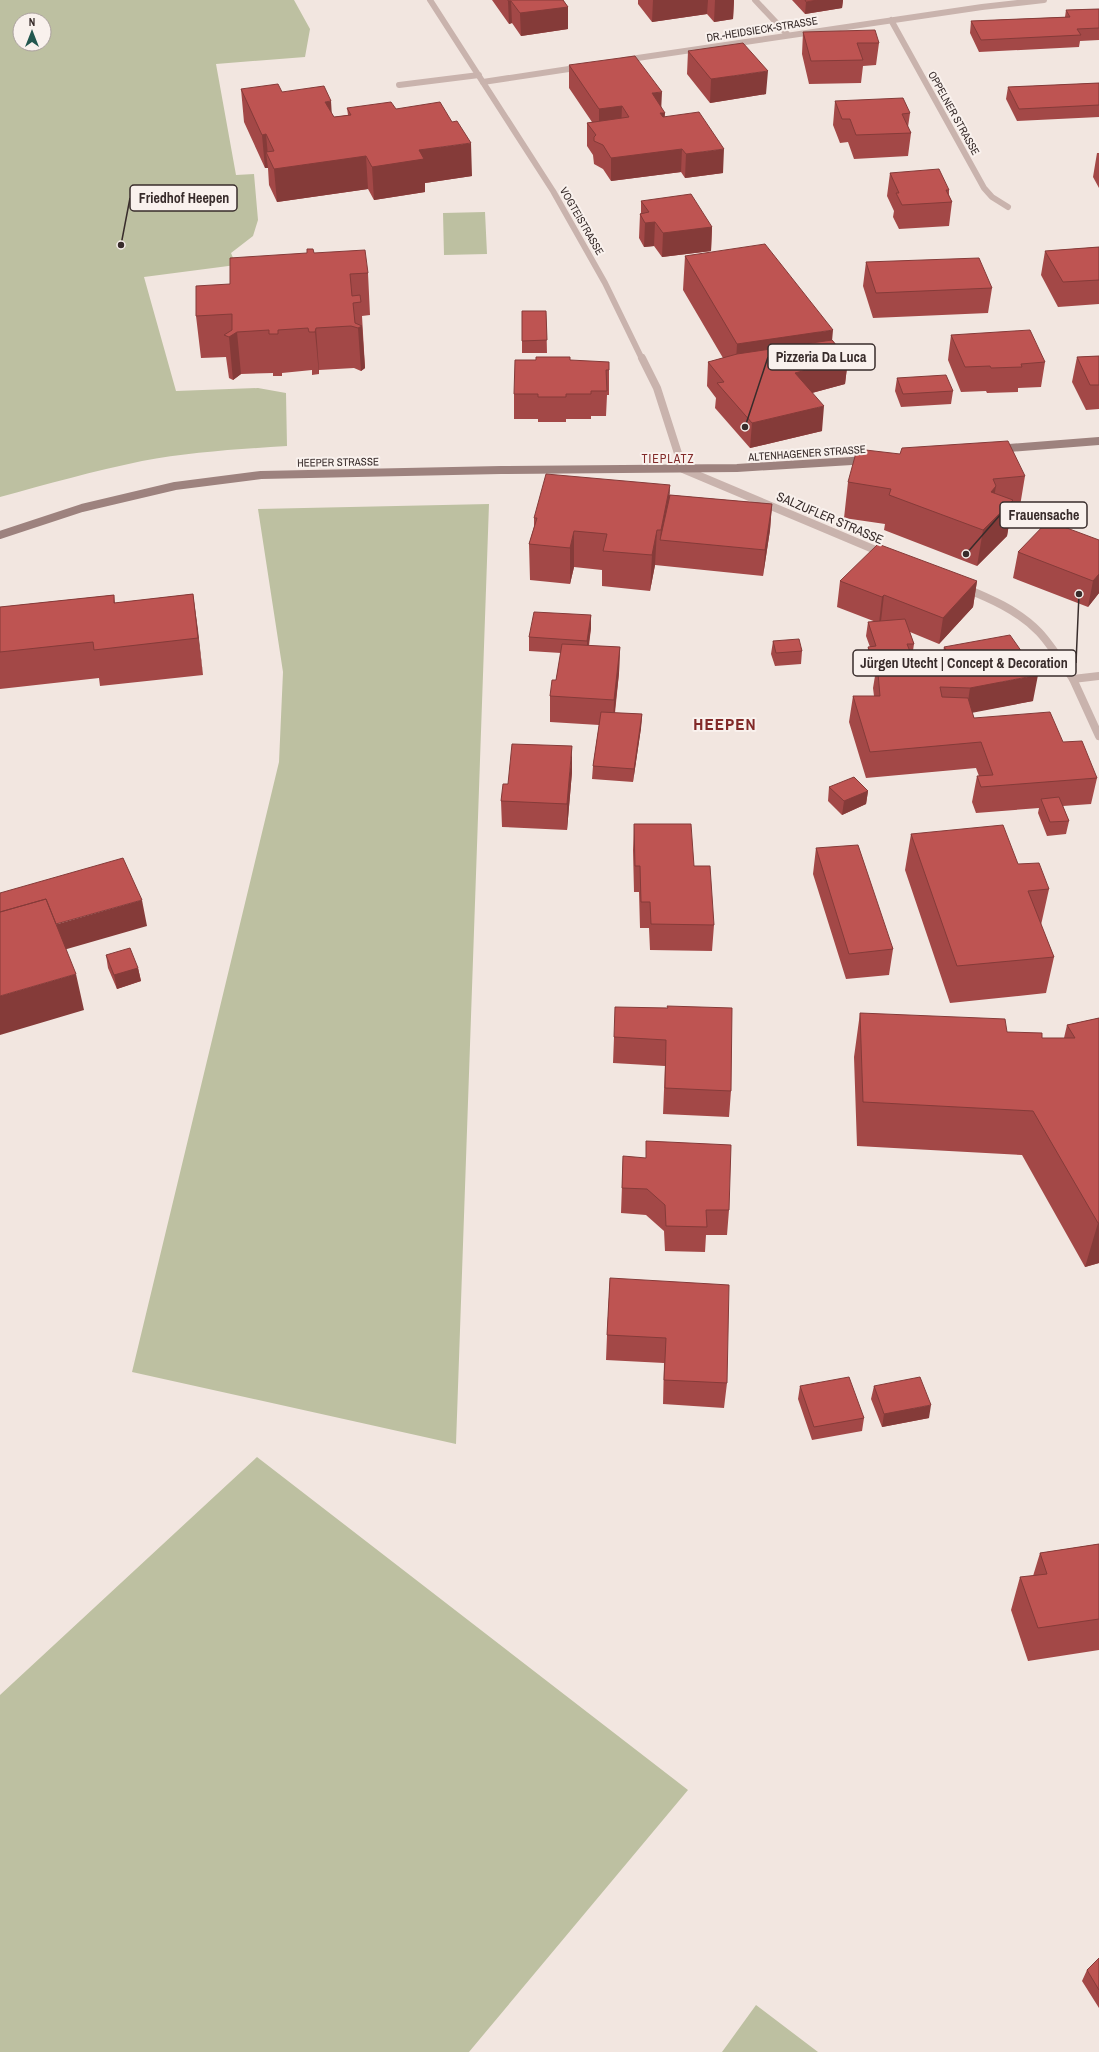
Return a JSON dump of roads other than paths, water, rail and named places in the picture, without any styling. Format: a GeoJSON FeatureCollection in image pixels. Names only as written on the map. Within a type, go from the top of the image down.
{"type":"FeatureCollection","features":[{"type":"Feature","properties":{"kind":"main road"},"geometry":{"type":"LineString","coordinates":[[987,450],[1099,441]]}},
{"type":"Feature","properties":{"kind":"main road","name":"ALTENHAGENER STRASSE"},"geometry":{"type":"LineString","coordinates":[[683,469],[776,467],[880,459]]}},
{"type":"Feature","properties":{"kind":"main road","name":"HEEPER STRASSE"},"geometry":{"type":"LineString","coordinates":[[0,534],[82,508],[160,490],[247,477],[494,470],[683,469]]}},
{"type":"Feature","properties":{"kind":"street","name":"VOGTEISTRASSE"},"geometry":{"type":"LineString","coordinates":[[430,0],[553,191],[605,283],[657,388],[683,469]]}},
{"type":"Feature","properties":{"kind":"street"},"geometry":{"type":"LineString","coordinates":[[755,0],[788,35]]}},
{"type":"Feature","properties":{"kind":"street","name":"DR.-HEIDSIECK-STRASSE"},"geometry":{"type":"LineString","coordinates":[[620,61],[891,20],[1044,0]]}},
{"type":"Feature","properties":{"kind":"street","name":"OPPELNER STRASSE"},"geometry":{"type":"LineString","coordinates":[[891,20],[981,183],[992,197],[1008,207]]}},
{"type":"Feature","properties":{"kind":"street"},"geometry":{"type":"LineString","coordinates":[[483,82],[590,65]]}},
{"type":"Feature","properties":{"kind":"street"},"geometry":{"type":"LineString","coordinates":[[399,85],[479,75]]}},
{"type":"Feature","properties":{"kind":"street","name":"SALZUFLER STRASSE"},"geometry":{"type":"LineString","coordinates":[[683,469],[894,558]]}},
{"type":"Feature","properties":{"kind":"street"},"geometry":{"type":"LineString","coordinates":[[957,584],[1008,608],[1030,623],[1050,645],[1073,679],[1099,736]]}},
{"type":"Feature","properties":{"kind":"street"},"geometry":{"type":"LineString","coordinates":[[1073,679],[1099,676]]}},
{"type":"Feature","properties":{"kind":"place","name":"Friedhof Heepen"},"geometry":{"type":"Point","coordinates":[121,245]}},
{"type":"Feature","properties":{"kind":"place","name":"Pizzeria Da Luca"},"geometry":{"type":"Point","coordinates":[745,427]}},
{"type":"Feature","properties":{"kind":"place","name":"Frauensache"},"geometry":{"type":"Point","coordinates":[966,554]}},
{"type":"Feature","properties":{"kind":"place","name":"Jürgen Utecht | Concept & Decoration"},"geometry":{"type":"Point","coordinates":[1079,594]}},
{"type":"Feature","properties":{"kind":"district","name":"TIEPLATZ"},"geometry":{"type":"Point","coordinates":[668,459]}},
{"type":"Feature","properties":{"kind":"district","name":"HEEPEN"},"geometry":{"type":"Point","coordinates":[725,723]}}]}
